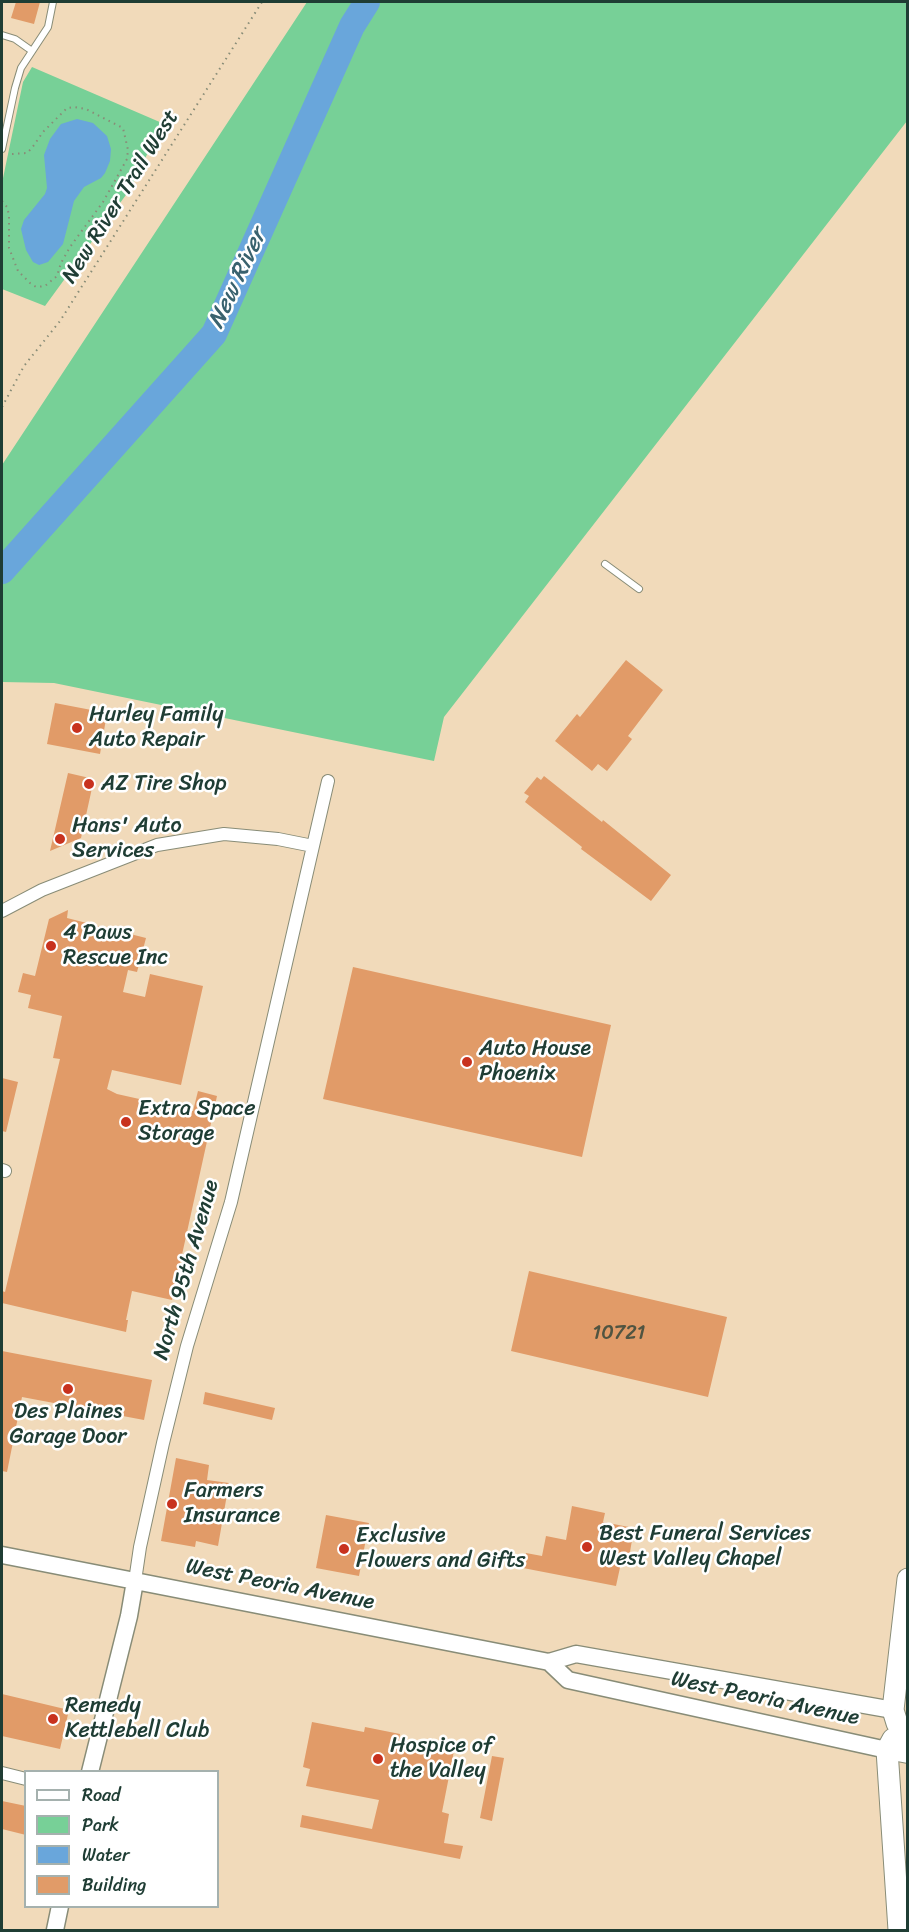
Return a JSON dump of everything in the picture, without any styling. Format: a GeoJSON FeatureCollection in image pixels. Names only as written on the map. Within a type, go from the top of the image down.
{"type":"FeatureCollection","features":[{"type":"Feature","properties":{"kind":"highway"},"geometry":{"type":"LineString","coordinates":[[899,1930],[897,1752],[893,1739],[904,1725],[908,1579]]}},
{"type":"Feature","properties":{"kind":"main road","name":"West Peoria Avenue"},"geometry":{"type":"LineString","coordinates":[[2,1555],[549,1662],[576,1654],[904,1725]]}},
{"type":"Feature","properties":{"kind":"main road","name":"North 95th Avenue"},"geometry":{"type":"LineString","coordinates":[[90,1770],[129,1616],[135,1581]]}},
{"type":"Feature","properties":{"kind":"main road","name":"West Peoria Avenue"},"geometry":{"type":"LineString","coordinates":[[549,1662],[568,1680],[897,1752]]}},
{"type":"Feature","properties":{"kind":"main road"},"geometry":{"type":"LineString","coordinates":[[55,1930],[60,1908]]}},
{"type":"Feature","properties":{"kind":"street","name":"North 95th Avenue"},"geometry":{"type":"LineString","coordinates":[[135,1581],[140,1547],[163,1443],[187,1346],[234,1192],[328,781]]}},
{"type":"Feature","properties":{"kind":"street"},"geometry":{"type":"LineString","coordinates":[[2,911],[42,890],[157,844],[224,834],[278,839],[313,846]]}},
{"type":"Feature","properties":{"kind":"street"},"geometry":{"type":"LineString","coordinates":[[2,1773],[24,1778]]}},
{"type":"Feature","properties":{"kind":"lane"},"geometry":{"type":"LineString","coordinates":[[2,149],[21,69],[48,27],[53,2]]}},
{"type":"Feature","properties":{"kind":"lane"},"geometry":{"type":"LineString","coordinates":[[2,35],[15,39],[32,51]]}},
{"type":"Feature","properties":{"kind":"lane"},"geometry":{"type":"LineString","coordinates":[[605,564],[639,589]]}},
{"type":"Feature","properties":{"kind":"path","name":"New River Trail West"},"geometry":{"type":"LineString","coordinates":[[2,406],[24,366],[60,321],[262,2]]}},
{"type":"Feature","properties":{"kind":"path"},"geometry":{"type":"LineString","coordinates":[[2,201],[9,215],[9,248],[18,271],[30,284],[36,287],[45,286],[57,276],[70,247],[103,202],[127,159],[128,150],[123,128],[86,109],[74,107],[67,108],[43,132],[27,153],[22,155],[8,153]]}},
{"type":"Feature","properties":{"kind":"green space"},"geometry":{"type":"Polygon","coordinates":[[[307,2],[907,2],[907,121],[444,717],[434,761],[54,683],[2,682],[2,465],[307,2]]]}},
{"type":"Feature","properties":{"kind":"green space"},"geometry":{"type":"Polygon","coordinates":[[[32,67],[162,123],[131,188],[45,306],[2,289],[2,183],[23,82],[32,67]]]}},
{"type":"Feature","properties":{"kind":"water"},"geometry":{"type":"Polygon","coordinates":[[[77,119],[93,123],[107,136],[111,149],[110,161],[101,178],[84,187],[74,201],[63,244],[48,262],[39,265],[33,262],[26,250],[21,229],[24,220],[45,194],[47,188],[44,155],[50,139],[61,124],[77,119]]]}},
{"type":"Feature","properties":{"kind":"building"},"geometry":{"type":"Polygon","coordinates":[[[16,2],[40,2],[34,24],[11,18],[16,2]]]}},
{"type":"Feature","properties":{"kind":"building"},"geometry":{"type":"Polygon","coordinates":[[[626,660],[663,690],[628,736],[632,739],[607,771],[598,764],[592,771],[555,741],[577,714],[580,717],[626,660]]]}},
{"type":"Feature","properties":{"kind":"building","name":"Hurley Family Auto Repair"},"geometry":{"type":"Polygon","coordinates":[[[55,703],[107,713],[100,754],[47,744],[55,703]]]}},
{"type":"Feature","properties":{"kind":"building"},"geometry":{"type":"Polygon","coordinates":[[[68,773],[94,779],[81,838],[50,851],[68,773]]]}},
{"type":"Feature","properties":{"kind":"building"},"geometry":{"type":"Polygon","coordinates":[[[544,776],[671,875],[651,901],[581,849],[582,847],[525,802],[529,796],[524,793],[537,777],[541,780],[544,776]]]}},
{"type":"Feature","properties":{"kind":"building"},"geometry":{"type":"Polygon","coordinates":[[[68,910],[67,918],[146,938],[137,972],[128,970],[123,992],[145,997],[150,974],[203,986],[181,1085],[112,1070],[107,1089],[117,1094],[193,1111],[198,1091],[217,1096],[172,1300],[132,1291],[126,1332],[2,1303],[2,1291],[5,1292],[60,1059],[53,1058],[62,1016],[28,1008],[31,995],[18,992],[23,973],[35,976],[49,919],[68,910]]]}},
{"type":"Feature","properties":{"kind":"building","name":"Auto House Phoenix"},"geometry":{"type":"Polygon","coordinates":[[[353,967],[611,1025],[582,1157],[323,1099],[353,967]]]}},
{"type":"Feature","properties":{"kind":"building"},"geometry":{"type":"Polygon","coordinates":[[[2,1078],[18,1082],[6,1132],[2,1131],[2,1078]]]}},
{"type":"Feature","properties":{"kind":"building"},"geometry":{"type":"Polygon","coordinates":[[[529,1271],[727,1317],[708,1397],[511,1351],[529,1271]]]}},
{"type":"Feature","properties":{"kind":"building"},"geometry":{"type":"Polygon","coordinates":[[[2,1351],[152,1380],[144,1420],[22,1397],[7,1472],[2,1471],[2,1351]]]}},
{"type":"Feature","properties":{"kind":"building"},"geometry":{"type":"Polygon","coordinates":[[[205,1392],[275,1408],[272,1420],[203,1404],[205,1392]]]}},
{"type":"Feature","properties":{"kind":"building"},"geometry":{"type":"Polygon","coordinates":[[[176,1458],[209,1465],[207,1480],[229,1483],[218,1546],[196,1541],[195,1547],[161,1541],[176,1458]]]}},
{"type":"Feature","properties":{"kind":"building","name":"Best Funeral Services West Valley Chapel"},"geometry":{"type":"Polygon","coordinates":[[[572,1506],[605,1513],[603,1522],[634,1528],[628,1564],[621,1563],[616,1586],[523,1568],[526,1553],[542,1556],[546,1536],[566,1540],[572,1506]]]}},
{"type":"Feature","properties":{"kind":"building","name":"Exclusive Flowers and Gifts"},"geometry":{"type":"Polygon","coordinates":[[[326,1515],[369,1523],[359,1576],[316,1568],[326,1515]]]}},
{"type":"Feature","properties":{"kind":"building"},"geometry":{"type":"Polygon","coordinates":[[[2,1694],[69,1710],[60,1749],[2,1736],[2,1694]]]}},
{"type":"Feature","properties":{"kind":"building","name":"Hospice of the Valley"},"geometry":{"type":"Polygon","coordinates":[[[312,1722],[364,1732],[365,1727],[400,1734],[399,1740],[454,1751],[442,1812],[449,1814],[444,1843],[463,1846],[460,1859],[300,1827],[302,1815],[372,1829],[379,1800],[306,1786],[310,1769],[303,1767],[312,1722]]]}},
{"type":"Feature","properties":{"kind":"building"},"geometry":{"type":"Polygon","coordinates":[[[492,1756],[504,1758],[492,1821],[480,1818],[492,1756]]]}},
{"type":"Feature","properties":{"kind":"building"},"geometry":{"type":"Polygon","coordinates":[[[2,1801],[24,1806],[24,1834],[2,1829],[2,1801]]]}},
{"type":"Feature","properties":{"kind":"waterway","name":"New River"},"geometry":{"type":"LineString","coordinates":[[2,571],[214,334],[352,26],[367,2]]}},
{"type":"Feature","properties":{"kind":"place","name":"Hurley Family Auto Repair"},"geometry":{"type":"Point","coordinates":[77,728]}},
{"type":"Feature","properties":{"kind":"place","name":"AZ Tire Shop"},"geometry":{"type":"Point","coordinates":[89,784]}},
{"type":"Feature","properties":{"kind":"place","name":"Hans' Auto Services"},"geometry":{"type":"Point","coordinates":[60,839]}},
{"type":"Feature","properties":{"kind":"place","name":"4 Paws Rescue Inc"},"geometry":{"type":"Point","coordinates":[51,946]}},
{"type":"Feature","properties":{"kind":"place","name":"Auto House Phoenix"},"geometry":{"type":"Point","coordinates":[467,1062]}},
{"type":"Feature","properties":{"kind":"place","name":"Extra Space Storage"},"geometry":{"type":"Point","coordinates":[126,1122]}},
{"type":"Feature","properties":{"kind":"place","name":"Des Plaines Garage Door"},"geometry":{"type":"Point","coordinates":[68,1389]}},
{"type":"Feature","properties":{"kind":"place","name":"Farmers Insurance"},"geometry":{"type":"Point","coordinates":[172,1504]}},
{"type":"Feature","properties":{"kind":"place","name":"Best Funeral Services West Valley Chapel"},"geometry":{"type":"Point","coordinates":[587,1547]}},
{"type":"Feature","properties":{"kind":"place","name":"Exclusive Flowers and Gifts"},"geometry":{"type":"Point","coordinates":[344,1549]}},
{"type":"Feature","properties":{"kind":"place","name":"Remedy Kettlebell Club"},"geometry":{"type":"Point","coordinates":[53,1719]}},
{"type":"Feature","properties":{"kind":"place","name":"Hospice of the Valley"},"geometry":{"type":"Point","coordinates":[378,1759]}}]}
